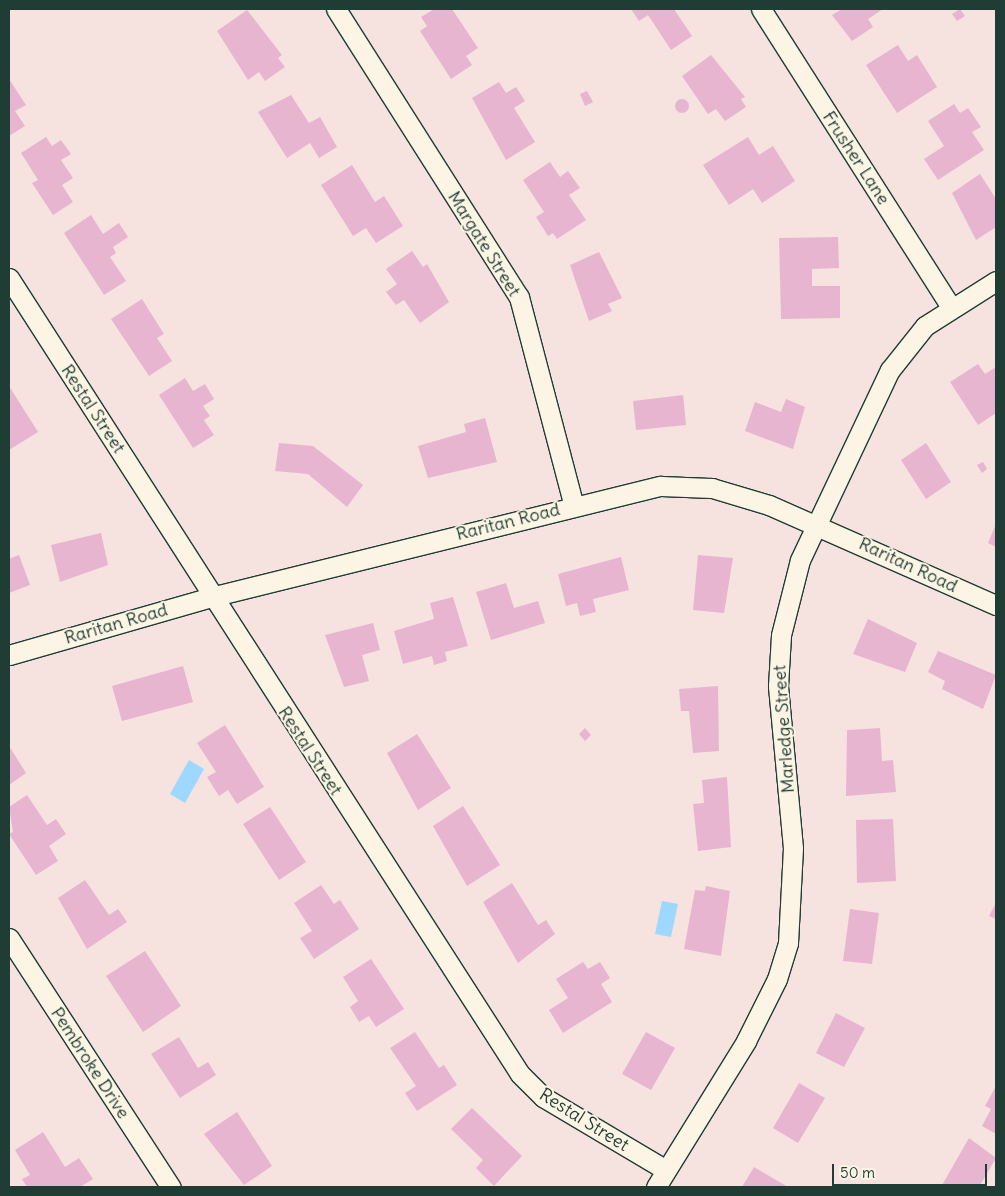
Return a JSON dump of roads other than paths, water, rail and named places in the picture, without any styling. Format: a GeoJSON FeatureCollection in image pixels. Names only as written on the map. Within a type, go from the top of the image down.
{"type":"FeatureCollection","features":[{"type":"Feature","properties":{"kind":"street","name":"Margate Street"},"geometry":{"type":"LineString","coordinates":[[336,9],[519,297],[574,506]]}},
{"type":"Feature","properties":{"kind":"street","name":"Frusher Lane"},"geometry":{"type":"LineString","coordinates":[[761,9],[951,307]]}},
{"type":"Feature","properties":{"kind":"street","name":"Restal Street"},"geometry":{"type":"LineString","coordinates":[[9,278],[211,597],[520,1074],[543,1097],[666,1170]]}},
{"type":"Feature","properties":{"kind":"street","name":"Marledge Street"},"geometry":{"type":"LineString","coordinates":[[656,1187],[746,1041],[778,979],[788,943],[793,848],[778,686],[780,635],[800,560],[890,370],[925,326],[951,307],[996,280]]}},
{"type":"Feature","properties":{"kind":"street","name":"Raritan Road"},"geometry":{"type":"LineString","coordinates":[[9,655],[211,597],[661,486],[712,488],[817,524],[996,605]]}},
{"type":"Feature","properties":{"kind":"street","name":"Pembroke Drive"},"geometry":{"type":"LineString","coordinates":[[9,938],[171,1187]]}},
{"type":"Feature","properties":{"kind":"water"},"geometry":{"type":"Polygon","coordinates":[[[189,760],[204,769],[185,803],[170,794],[189,760]]]}},
{"type":"Feature","properties":{"kind":"water"},"geometry":{"type":"Polygon","coordinates":[[[662,901],[678,904],[671,937],[655,934],[662,901]]]}}]}
